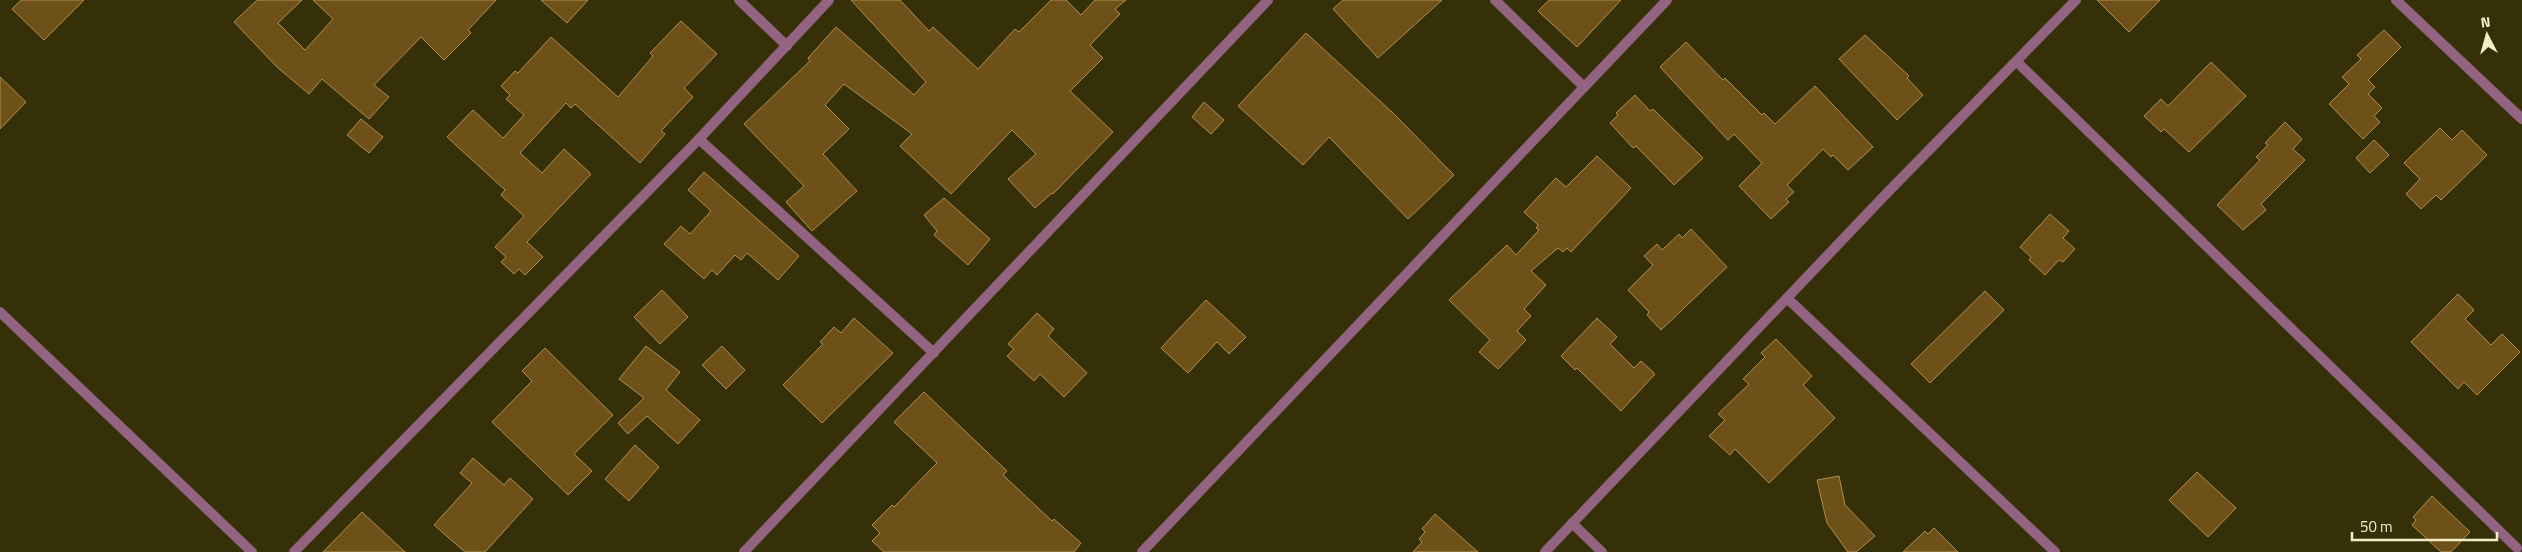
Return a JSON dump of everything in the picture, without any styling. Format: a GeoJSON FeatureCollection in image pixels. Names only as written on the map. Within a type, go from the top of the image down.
{"type":"FeatureCollection","features":[{"type":"Feature","properties":{"kind":"street"},"geometry":{"type":"LineString","coordinates":[[739,0],[787,46]]}},
{"type":"Feature","properties":{"kind":"street"},"geometry":{"type":"LineString","coordinates":[[294,552],[699,139],[829,0]]}},
{"type":"Feature","properties":{"kind":"street"},"geometry":{"type":"LineString","coordinates":[[744,552],[1268,0]]}},
{"type":"Feature","properties":{"kind":"street"},"geometry":{"type":"LineString","coordinates":[[1495,0],[1583,86]]}},
{"type":"Feature","properties":{"kind":"street"},"geometry":{"type":"LineString","coordinates":[[1142,552],[1583,86],[1667,0]]}},
{"type":"Feature","properties":{"kind":"street"},"geometry":{"type":"LineString","coordinates":[[1546,552],[1886,194],[2076,0]]}},
{"type":"Feature","properties":{"kind":"street"},"geometry":{"type":"LineString","coordinates":[[2396,0],[2522,119]]}},
{"type":"Feature","properties":{"kind":"street"},"geometry":{"type":"LineString","coordinates":[[2016,62],[2517,547]]}},
{"type":"Feature","properties":{"kind":"street"},"geometry":{"type":"LineString","coordinates":[[699,139],[934,353]]}},
{"type":"Feature","properties":{"kind":"street"},"geometry":{"type":"LineString","coordinates":[[1788,299],[2055,552]]}},
{"type":"Feature","properties":{"kind":"street"},"geometry":{"type":"LineString","coordinates":[[0,312],[252,552]]}},
{"type":"Feature","properties":{"kind":"street"},"geometry":{"type":"LineString","coordinates":[[1572,523],[1602,552]]}},
{"type":"Feature","properties":{"kind":"building"},"geometry":{"type":"Polygon","coordinates":[[[21,0],[84,0],[44,40],[12,9],[21,0]]]}},
{"type":"Feature","properties":{"kind":"building"},"geometry":{"type":"Polygon","coordinates":[[[257,0],[302,0],[278,23],[305,50],[333,19],[313,0],[496,0],[468,30],[471,33],[444,60],[421,37],[374,85],[389,97],[369,119],[322,79],[309,94],[277,67],[234,22],[257,0]]]}},
{"type":"Feature","properties":{"kind":"building"},"geometry":{"type":"Polygon","coordinates":[[[541,0],[588,0],[567,23],[541,0]]]}},
{"type":"Feature","properties":{"kind":"building"},"geometry":{"type":"Polygon","coordinates":[[[851,0],[900,0],[929,31],[933,27],[978,69],[1015,29],[1019,32],[1051,0],[1066,0],[1081,15],[1095,0],[1126,0],[1115,9],[1120,14],[1090,45],[1103,58],[1070,91],[1113,132],[1053,194],[1035,208],[1008,179],[1036,154],[1012,130],[951,194],[900,146],[912,134],[844,84],[825,105],[849,129],[823,154],[857,191],[812,231],[786,202],[804,186],[744,124],[810,61],[808,58],[836,27],[914,95],[926,82],[851,0]]]}},
{"type":"Feature","properties":{"kind":"building"},"geometry":{"type":"Polygon","coordinates":[[[1343,0],[1442,0],[1378,58],[1333,9],[1343,0]]]}},
{"type":"Feature","properties":{"kind":"building"},"geometry":{"type":"Polygon","coordinates":[[[1549,0],[1621,0],[1577,47],[1538,11],[1549,0]]]}},
{"type":"Feature","properties":{"kind":"building"},"geometry":{"type":"Polygon","coordinates":[[[2097,0],[2160,0],[2129,32],[2097,0]]]}},
{"type":"Feature","properties":{"kind":"building"},"geometry":{"type":"Polygon","coordinates":[[[681,21],[717,54],[684,88],[693,97],[661,131],[665,134],[640,163],[575,104],[571,108],[566,103],[520,153],[542,173],[564,149],[591,174],[527,242],[543,257],[525,275],[519,269],[514,274],[501,262],[506,257],[495,247],[524,216],[501,195],[505,190],[447,137],[473,110],[503,138],[524,115],[506,99],[510,95],[501,86],[515,71],[518,73],[551,37],[618,97],[653,56],[650,53],[681,21]]]}},
{"type":"Feature","properties":{"kind":"building"},"geometry":{"type":"Polygon","coordinates":[[[2384,30],[2401,47],[2368,80],[2375,87],[2368,94],[2382,108],[2374,116],[2380,122],[2363,139],[2329,104],[2349,84],[2342,77],[2361,59],[2357,55],[2384,30]]]}},
{"type":"Feature","properties":{"kind":"building"},"geometry":{"type":"Polygon","coordinates":[[[1306,33],[1393,113],[1454,175],[1408,219],[1329,137],[1303,165],[1238,106],[1306,33]]]}},
{"type":"Feature","properties":{"kind":"building"},"geometry":{"type":"Polygon","coordinates":[[[1865,35],[1909,76],[1907,78],[1923,95],[1897,120],[1839,59],[1865,35]]]}},
{"type":"Feature","properties":{"kind":"building"},"geometry":{"type":"Polygon","coordinates":[[[1686,42],[1723,80],[1725,78],[1762,115],[1764,113],[1775,124],[1815,86],[1873,147],[1848,170],[1833,155],[1831,157],[1823,149],[1787,185],[1794,192],[1786,199],[1789,202],[1771,219],[1739,186],[1762,163],[1734,134],[1728,140],[1660,67],[1686,42]]]}},
{"type":"Feature","properties":{"kind":"building"},"geometry":{"type":"Polygon","coordinates":[[[2211,62],[2246,96],[2189,152],[2164,129],[2161,132],[2144,116],[2161,99],[2168,106],[2211,62]]]}},
{"type":"Feature","properties":{"kind":"building"},"geometry":{"type":"Polygon","coordinates":[[[0,77],[26,102],[0,129],[0,77]]]}},
{"type":"Feature","properties":{"kind":"building"},"geometry":{"type":"Polygon","coordinates":[[[1635,95],[1650,111],[1653,109],[1703,158],[1674,185],[1636,146],[1633,148],[1610,123],[1618,115],[1616,113],[1635,95]]]}},
{"type":"Feature","properties":{"kind":"building"},"geometry":{"type":"Polygon","coordinates":[[[1204,102],[1224,120],[1211,134],[1192,117],[1204,102]]]}},
{"type":"Feature","properties":{"kind":"building"},"geometry":{"type":"Polygon","coordinates":[[[361,119],[383,137],[369,153],[347,135],[361,119]]]}},
{"type":"Feature","properties":{"kind":"building"},"geometry":{"type":"Polygon","coordinates":[[[2285,122],[2302,139],[2293,149],[2305,160],[2261,204],[2266,210],[2243,230],[2217,205],[2260,160],[2256,157],[2268,145],[2265,143],[2285,122]]]}},
{"type":"Feature","properties":{"kind":"building"},"geometry":{"type":"Polygon","coordinates":[[[2440,128],[2452,140],[2462,130],[2487,155],[2441,200],[2436,195],[2421,209],[2406,194],[2420,179],[2404,163],[2440,128]]]}},
{"type":"Feature","properties":{"kind":"building"},"geometry":{"type":"Polygon","coordinates":[[[2374,140],[2389,155],[2370,173],[2356,158],[2374,140]]]}},
{"type":"Feature","properties":{"kind":"building"},"geometry":{"type":"Polygon","coordinates":[[[1597,156],[1631,188],[1571,252],[1567,248],[1563,252],[1558,248],[1531,271],[1546,285],[1524,309],[1531,316],[1517,331],[1526,340],[1498,369],[1479,352],[1490,340],[1449,300],[1507,245],[1516,255],[1539,230],[1536,228],[1538,225],[1524,212],[1556,178],[1566,187],[1597,156]]]}},
{"type":"Feature","properties":{"kind":"building"},"geometry":{"type":"Polygon","coordinates":[[[704,172],[799,256],[778,280],[747,253],[741,260],[735,255],[717,275],[712,270],[704,279],[664,244],[681,226],[690,234],[711,211],[688,190],[704,172]]]}},
{"type":"Feature","properties":{"kind":"building"},"geometry":{"type":"Polygon","coordinates":[[[944,198],[990,239],[968,265],[934,235],[937,231],[924,215],[944,198]]]}},
{"type":"Feature","properties":{"kind":"building"},"geometry":{"type":"Polygon","coordinates":[[[2050,214],[2069,231],[2063,238],[2075,249],[2063,262],[2059,260],[2045,275],[2029,260],[2031,257],[2020,247],[2050,214]]]}},
{"type":"Feature","properties":{"kind":"building"},"geometry":{"type":"Polygon","coordinates":[[[1691,229],[1727,267],[1661,330],[1647,315],[1649,312],[1628,290],[1653,265],[1644,256],[1657,244],[1662,250],[1679,234],[1682,238],[1691,229]]]}},
{"type":"Feature","properties":{"kind":"building"},"geometry":{"type":"Polygon","coordinates":[[[662,290],[688,317],[660,344],[634,317],[662,290]]]}},
{"type":"Feature","properties":{"kind":"building"},"geometry":{"type":"Polygon","coordinates":[[[1985,291],[2004,310],[1930,383],[1911,364],[1985,291]]]}},
{"type":"Feature","properties":{"kind":"building"},"geometry":{"type":"Polygon","coordinates":[[[2458,294],[2474,310],[2465,319],[2491,345],[2502,334],[2520,352],[2477,395],[2464,382],[2458,389],[2411,342],[2458,294]]]}},
{"type":"Feature","properties":{"kind":"building"},"geometry":{"type":"Polygon","coordinates":[[[1206,300],[1246,337],[1229,354],[1217,342],[1188,373],[1161,348],[1206,300]]]}},
{"type":"Feature","properties":{"kind":"building"},"geometry":{"type":"Polygon","coordinates":[[[1037,313],[1054,329],[1048,336],[1087,373],[1064,397],[1040,374],[1034,381],[1007,356],[1014,349],[1008,344],[1037,313]]]}},
{"type":"Feature","properties":{"kind":"building"},"geometry":{"type":"Polygon","coordinates":[[[854,318],[893,353],[822,423],[783,385],[823,344],[820,342],[834,327],[841,333],[854,318]]]}},
{"type":"Feature","properties":{"kind":"building"},"geometry":{"type":"Polygon","coordinates":[[[1597,318],[1617,337],[1610,344],[1634,368],[1641,361],[1655,374],[1621,411],[1577,368],[1575,370],[1561,356],[1597,318]]]}},
{"type":"Feature","properties":{"kind":"building"},"geometry":{"type":"Polygon","coordinates":[[[1776,339],[1812,376],[1803,385],[1835,418],[1769,483],[1735,449],[1730,455],[1709,436],[1725,420],[1718,414],[1749,384],[1743,379],[1765,357],[1761,353],[1776,339]]]}},
{"type":"Feature","properties":{"kind":"building"},"geometry":{"type":"Polygon","coordinates":[[[646,346],[680,372],[666,390],[700,420],[678,444],[647,416],[628,434],[618,423],[644,398],[619,379],[646,346]]]}},
{"type":"Feature","properties":{"kind":"building"},"geometry":{"type":"Polygon","coordinates":[[[722,346],[745,370],[726,389],[702,365],[722,346]]]}},
{"type":"Feature","properties":{"kind":"building"},"geometry":{"type":"Polygon","coordinates":[[[545,348],[613,415],[574,454],[592,471],[568,495],[492,422],[532,381],[522,371],[545,348]]]}},
{"type":"Feature","properties":{"kind":"building"},"geometry":{"type":"Polygon","coordinates":[[[924,392],[1007,471],[1003,475],[1052,521],[1054,519],[1081,543],[1074,552],[884,552],[872,541],[880,533],[872,525],[892,505],[894,507],[937,463],[894,422],[924,392]]]}},
{"type":"Feature","properties":{"kind":"building"},"geometry":{"type":"Polygon","coordinates":[[[635,445],[659,467],[629,501],[605,479],[635,445]]]}},
{"type":"Feature","properties":{"kind":"building"},"geometry":{"type":"Polygon","coordinates":[[[473,458],[504,485],[510,478],[533,499],[485,552],[465,552],[434,525],[472,483],[460,473],[473,458]]]}},
{"type":"Feature","properties":{"kind":"building"},"geometry":{"type":"Polygon","coordinates":[[[2197,472],[2236,508],[2208,537],[2169,500],[2197,472]]]}},
{"type":"Feature","properties":{"kind":"building"},"geometry":{"type":"Polygon","coordinates":[[[1839,476],[1845,505],[1875,536],[1856,552],[1848,552],[1827,523],[1817,480],[1839,476]]]}},
{"type":"Feature","properties":{"kind":"building"},"geometry":{"type":"Polygon","coordinates":[[[2432,496],[2470,532],[2451,552],[2441,552],[2412,525],[2416,520],[2413,517],[2432,496]]]}},
{"type":"Feature","properties":{"kind":"building"},"geometry":{"type":"Polygon","coordinates":[[[362,512],[405,552],[323,552],[362,512]]]}},
{"type":"Feature","properties":{"kind":"building"},"geometry":{"type":"Polygon","coordinates":[[[1435,514],[1478,552],[1413,552],[1422,542],[1419,539],[1425,532],[1422,529],[1435,514]]]}},
{"type":"Feature","properties":{"kind":"building"},"geometry":{"type":"Polygon","coordinates":[[[1934,528],[1958,552],[1903,552],[1925,531],[1928,534],[1934,528]]]}}]}
